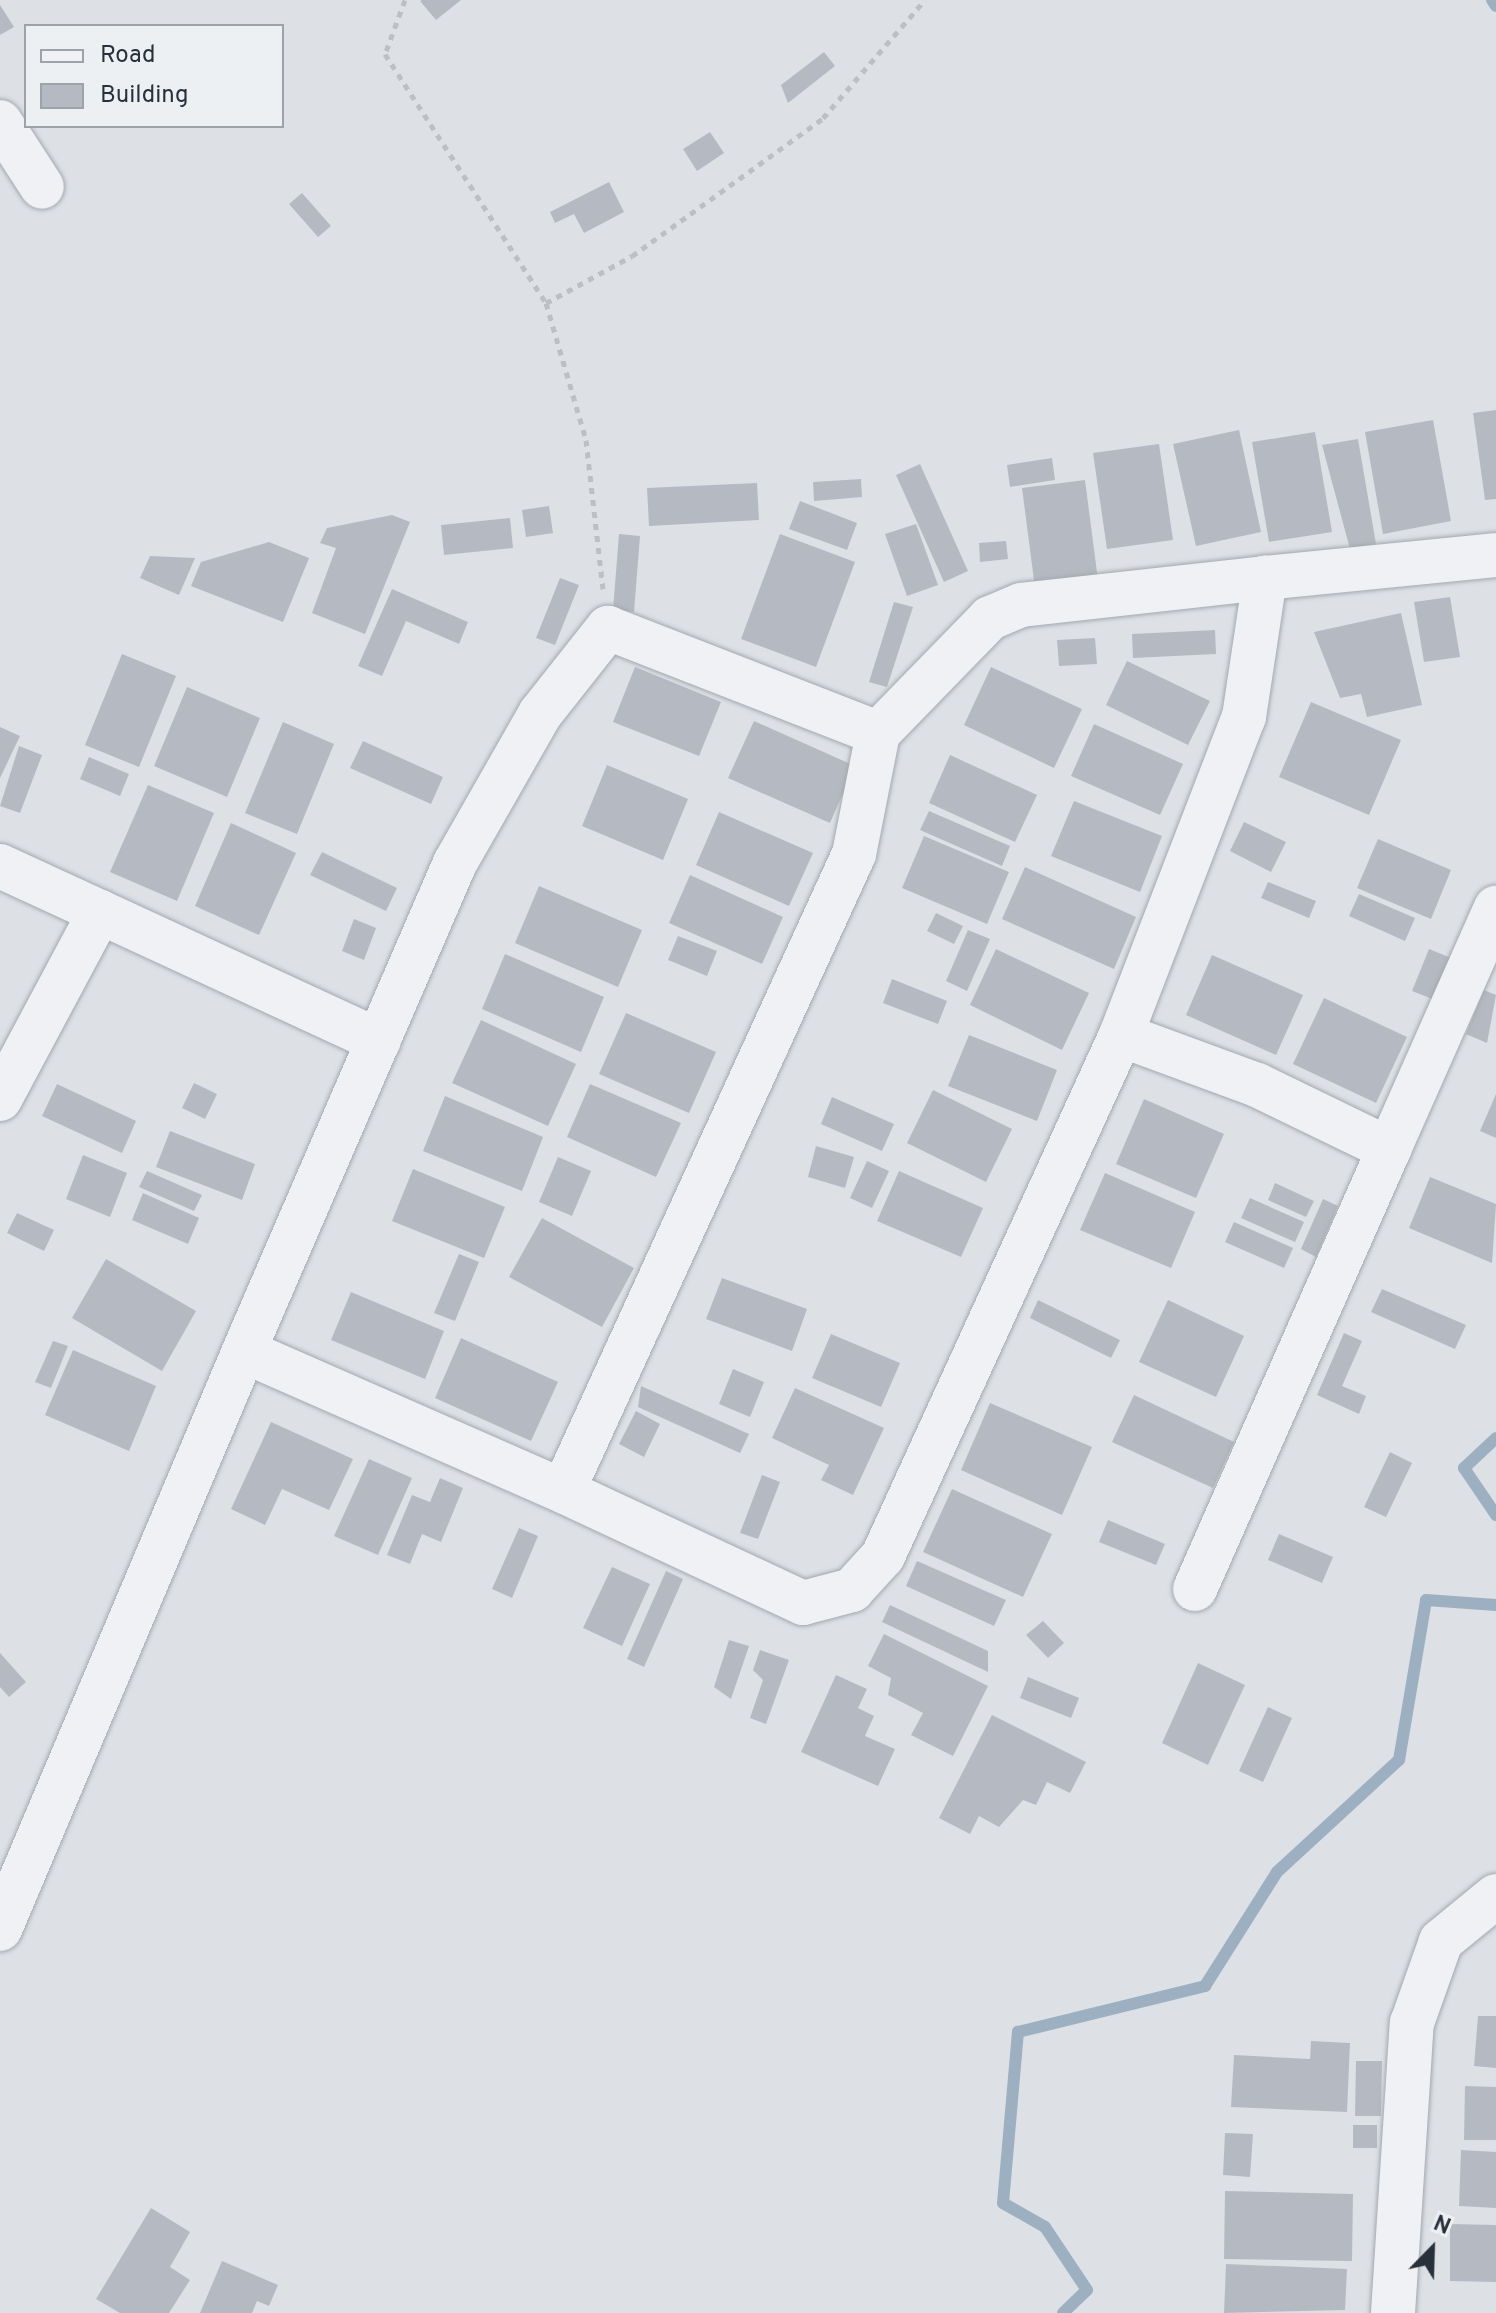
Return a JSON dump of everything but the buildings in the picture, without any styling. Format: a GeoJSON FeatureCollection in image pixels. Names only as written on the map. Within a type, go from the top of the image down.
{"type":"FeatureCollection","features":[{"type":"Feature","properties":{"kind":"street"},"geometry":{"type":"LineString","coordinates":[[0,122],[42,187]]}},
{"type":"Feature","properties":{"kind":"street"},"geometry":{"type":"LineString","coordinates":[[563,1491],[854,854],[878,733],[970,636],[1021,605],[1496,555]]}},
{"type":"Feature","properties":{"kind":"street"},"geometry":{"type":"LineString","coordinates":[[244,1351],[563,1491],[803,1603],[852,1590],[883,1556],[1121,1035],[1244,717],[1265,578]]}},
{"type":"Feature","properties":{"kind":"street"},"geometry":{"type":"LineString","coordinates":[[0,1929],[244,1351],[455,863],[540,714],[608,628],[878,733]]}},
{"type":"Feature","properties":{"kind":"street"},"geometry":{"type":"LineString","coordinates":[[0,866],[379,1041]]}},
{"type":"Feature","properties":{"kind":"street"},"geometry":{"type":"LineString","coordinates":[[1195,1589],[1496,908]]}},
{"type":"Feature","properties":{"kind":"street"},"geometry":{"type":"LineString","coordinates":[[0,1099],[100,912]]}},
{"type":"Feature","properties":{"kind":"street"},"geometry":{"type":"LineString","coordinates":[[1121,1035],[1257,1085],[1389,1149]]}},
{"type":"Feature","properties":{"kind":"street"},"geometry":{"type":"LineString","coordinates":[[1393,2313],[1412,2023],[1441,1941],[1496,1896]]}},
{"type":"Feature","properties":{"kind":"path"},"geometry":{"type":"LineString","coordinates":[[405,0],[385,54],[546,303],[586,440],[608,628]]}},
{"type":"Feature","properties":{"kind":"path"},"geometry":{"type":"LineString","coordinates":[[546,303],[644,248],[823,118],[925,0]]}},
{"type":"Feature","properties":{"kind":"waterway"},"geometry":{"type":"LineString","coordinates":[[1492,0],[1496,6]]}},
{"type":"Feature","properties":{"kind":"waterway"},"geometry":{"type":"LineString","coordinates":[[1496,1438],[1464,1468],[1496,1515]]}},
{"type":"Feature","properties":{"kind":"waterway"},"geometry":{"type":"LineString","coordinates":[[1063,2313],[1087,2290],[1045,2227],[1003,2203],[1018,2032],[1205,1986],[1277,1872],[1399,1760],[1426,1600],[1496,1605]]}}]}
